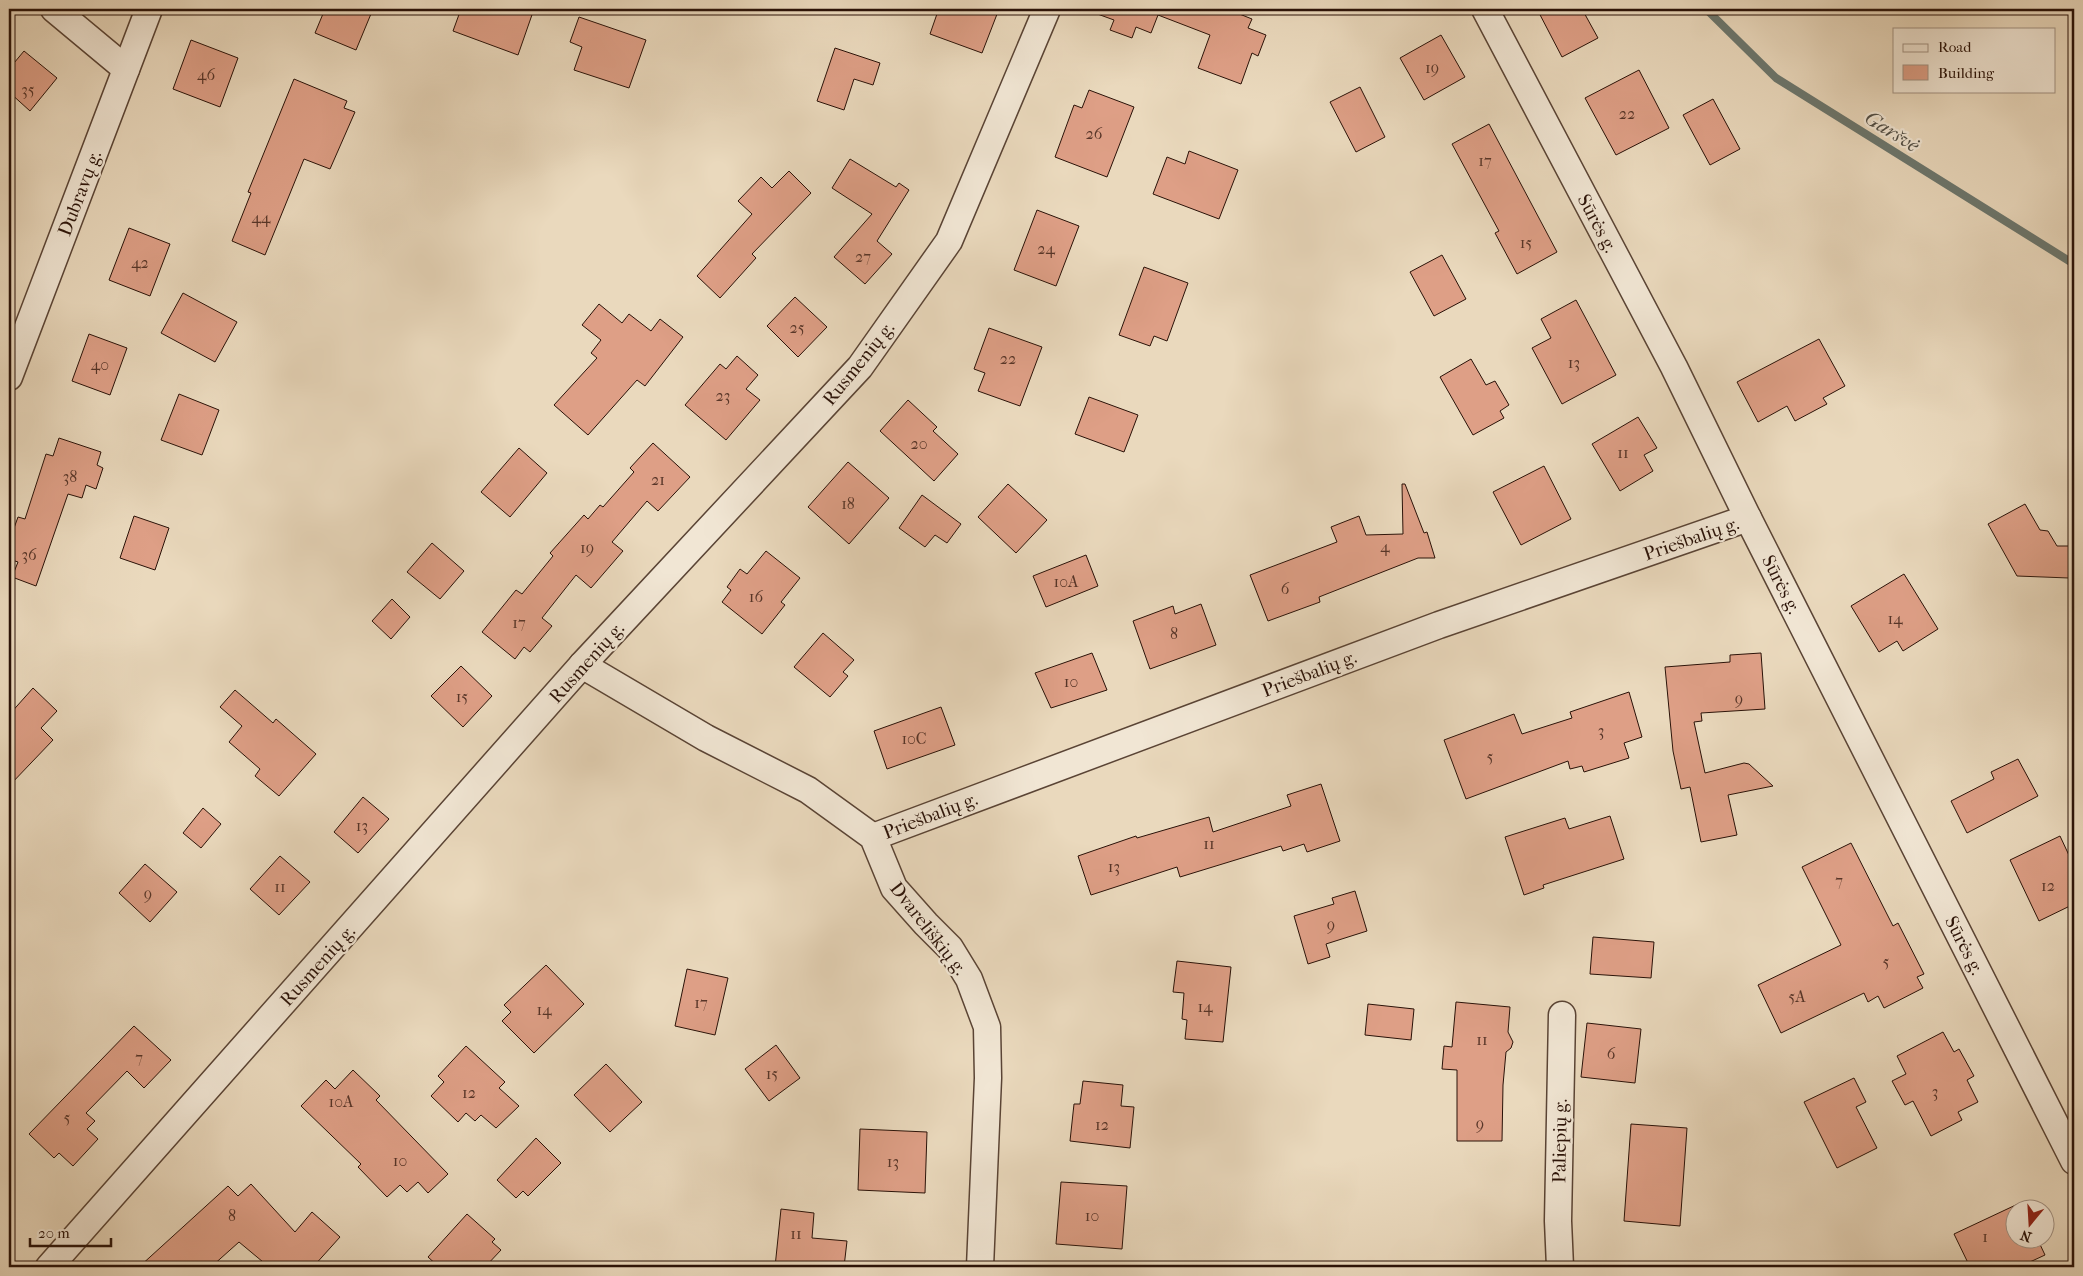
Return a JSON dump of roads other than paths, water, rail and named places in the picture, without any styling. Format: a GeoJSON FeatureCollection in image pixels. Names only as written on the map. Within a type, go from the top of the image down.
{"type":"FeatureCollection","features":[{"type":"Feature","properties":{"kind":"street"},"geometry":{"type":"LineString","coordinates":[[54,9],[126,69]]}},
{"type":"Feature","properties":{"kind":"street","name":"Dubravų g."},"geometry":{"type":"LineString","coordinates":[[9,377],[149,9]]}},
{"type":"Feature","properties":{"kind":"street","name":"Rusmenių g."},"geometry":{"type":"LineString","coordinates":[[49,1267],[582,665],[866,359],[950,241],[1047,9]]}},
{"type":"Feature","properties":{"kind":"street","name":"Sūrės g."},"geometry":{"type":"LineString","coordinates":[[1485,9],[1674,367],[1748,518],[2074,1161]]}},
{"type":"Feature","properties":{"kind":"street","name":"Priešbalių g."},"geometry":{"type":"LineString","coordinates":[[873,837],[1440,625],[1748,518]]}},
{"type":"Feature","properties":{"kind":"street"},"geometry":{"type":"LineString","coordinates":[[582,665],[706,738],[808,790],[873,837]]}},
{"type":"Feature","properties":{"kind":"street","name":"Dvareliškių g."},"geometry":{"type":"LineString","coordinates":[[873,837],[894,888],[950,948],[969,979],[987,1027],[988,1078],[980,1267]]}},
{"type":"Feature","properties":{"kind":"street","name":"Paliepių g."},"geometry":{"type":"LineString","coordinates":[[1560,1267],[1558,1221],[1562,1015]]}},
{"type":"Feature","properties":{"kind":"waterway","name":"Garšvė"},"geometry":{"type":"LineString","coordinates":[[1706,9],[1776,78],[2074,264]]}}]}
